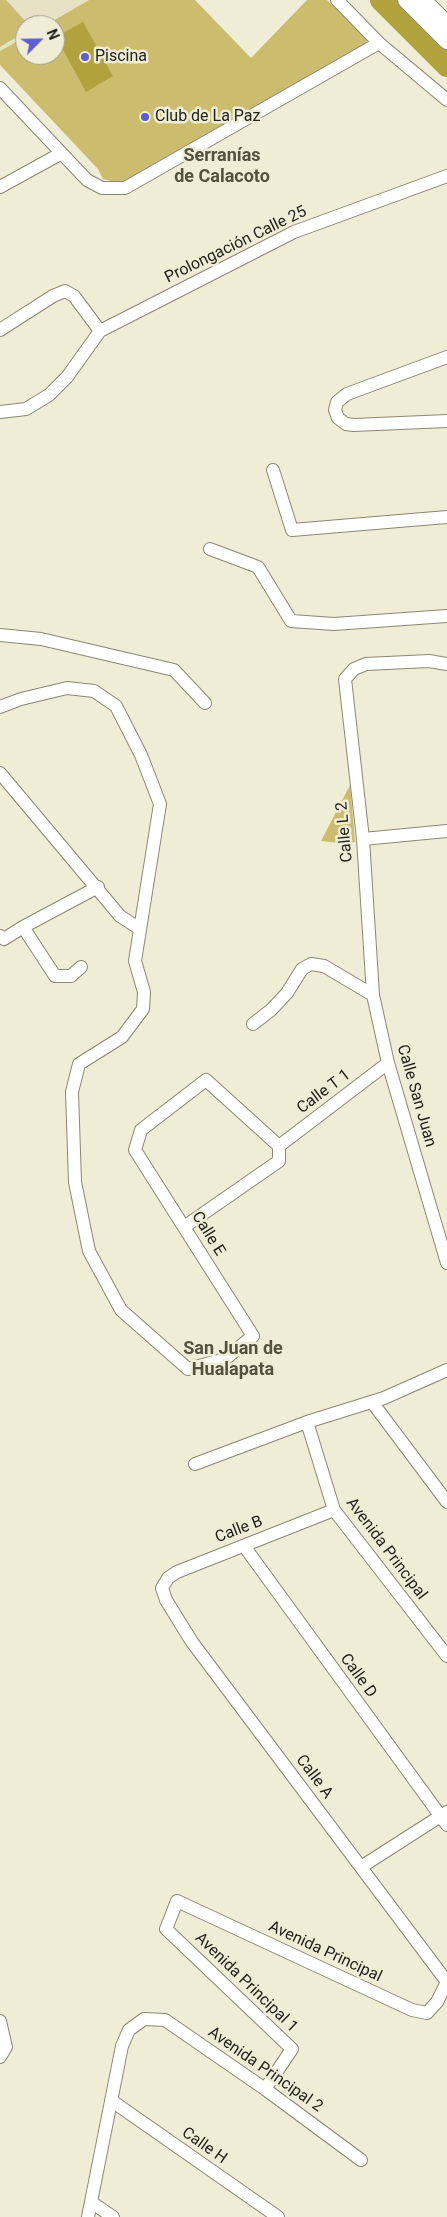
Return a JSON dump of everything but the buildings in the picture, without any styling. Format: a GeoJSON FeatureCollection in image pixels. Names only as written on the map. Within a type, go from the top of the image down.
{"type":"FeatureCollection","features":[{"type":"Feature","properties":{"kind":"main road"},"geometry":{"type":"LineString","coordinates":[[406,0],[447,41]]}},
{"type":"Feature","properties":{"kind":"main road"},"geometry":{"type":"LineString","coordinates":[[423,0],[447,24]]}},
{"type":"Feature","properties":{"kind":"street"},"geometry":{"type":"LineString","coordinates":[[338,0],[379,43],[445,94]]}},
{"type":"Feature","properties":{"kind":"street"},"geometry":{"type":"LineString","coordinates":[[0,88],[60,154],[87,180],[102,188],[126,188],[379,43]]}},
{"type":"Feature","properties":{"kind":"street"},"geometry":{"type":"LineString","coordinates":[[0,187],[60,154]]}},
{"type":"Feature","properties":{"kind":"street","name":"Prolongación Calle 25"},"geometry":{"type":"LineString","coordinates":[[0,412],[26,409],[49,395],[67,377],[100,331],[294,232],[447,176]]}},
{"type":"Feature","properties":{"kind":"street"},"geometry":{"type":"LineString","coordinates":[[0,330],[53,296],[65,291],[74,296],[100,331]]}},
{"type":"Feature","properties":{"kind":"street"},"geometry":{"type":"LineString","coordinates":[[447,357],[348,394],[337,402],[335,410],[338,418],[346,424],[354,425],[447,421]]}},
{"type":"Feature","properties":{"kind":"street"},"geometry":{"type":"LineString","coordinates":[[273,470],[292,530],[447,517]]}},
{"type":"Feature","properties":{"kind":"street"},"geometry":{"type":"LineString","coordinates":[[210,549],[258,567],[291,622],[334,624],[447,616]]}},
{"type":"Feature","properties":{"kind":"street"},"geometry":{"type":"LineString","coordinates":[[0,635],[41,639],[174,670],[205,703]]}},
{"type":"Feature","properties":{"kind":"street","name":"Calle L 2"},"geometry":{"type":"LineString","coordinates":[[373,995],[363,839],[345,679],[354,669],[366,664],[429,661],[447,664]]}},
{"type":"Feature","properties":{"kind":"street"},"geometry":{"type":"LineString","coordinates":[[0,707],[22,699],[67,688],[94,691],[116,706],[141,755],[160,804],[140,929],[120,916],[98,887],[0,773]]}},
{"type":"Feature","properties":{"kind":"street"},"geometry":{"type":"LineString","coordinates":[[363,839],[447,831]]}},
{"type":"Feature","properties":{"kind":"street"},"geometry":{"type":"LineString","coordinates":[[0,936],[4,940],[23,927],[98,887]]}},
{"type":"Feature","properties":{"kind":"street"},"geometry":{"type":"LineString","coordinates":[[23,927],[55,976],[71,976],[81,967]]}},
{"type":"Feature","properties":{"kind":"street","name":"Calle E"},"geometry":{"type":"LineString","coordinates":[[140,929],[135,960],[144,992],[143,1009],[122,1036],[80,1064],[72,1092],[75,1182],[89,1251],[121,1310],[188,1369],[225,1359],[253,1336],[135,1150],[140,1130],[206,1080],[279,1146]]}},
{"type":"Feature","properties":{"kind":"street"},"geometry":{"type":"LineString","coordinates":[[253,1024],[271,1010],[286,993],[302,969],[311,964],[324,966],[373,995]]}},
{"type":"Feature","properties":{"kind":"street","name":"Calle San Juan"},"geometry":{"type":"LineString","coordinates":[[373,995],[388,1063],[447,1263]]}},
{"type":"Feature","properties":{"kind":"street","name":"Calle T 1"},"geometry":{"type":"LineString","coordinates":[[279,1146],[388,1063]]}},
{"type":"Feature","properties":{"kind":"street"},"geometry":{"type":"LineString","coordinates":[[184,1226],[279,1161],[279,1146]]}},
{"type":"Feature","properties":{"kind":"street"},"geometry":{"type":"LineString","coordinates":[[195,1464],[307,1422],[372,1402],[447,1370]]}},
{"type":"Feature","properties":{"kind":"street"},"geometry":{"type":"LineString","coordinates":[[372,1402],[447,1502]]}},
{"type":"Feature","properties":{"kind":"street","name":"Avenida Principal"},"geometry":{"type":"LineString","coordinates":[[307,1422],[334,1510],[447,1656]]}},
{"type":"Feature","properties":{"kind":"street","name":"Calle B"},"geometry":{"type":"LineString","coordinates":[[162,1588],[168,1578],[177,1572],[334,1510]]}},
{"type":"Feature","properties":{"kind":"street","name":"Calle D"},"geometry":{"type":"LineString","coordinates":[[244,1546],[445,1818]]}},
{"type":"Feature","properties":{"kind":"street","name":"Calle A"},"geometry":{"type":"LineString","coordinates":[[162,1588],[166,1600],[192,1642],[447,1982]]}},
{"type":"Feature","properties":{"kind":"street"},"geometry":{"type":"LineString","coordinates":[[361,1867],[445,1818]]}},
{"type":"Feature","properties":{"kind":"street","name":"Avenida Principal"},"geometry":{"type":"LineString","coordinates":[[177,1901],[412,2010],[428,2013],[437,2002],[447,1982]]}},
{"type":"Feature","properties":{"kind":"street","name":"Avenida Principal 1"},"geometry":{"type":"LineString","coordinates":[[177,1901],[166,1929],[292,2049],[266,2089]]}},
{"type":"Feature","properties":{"kind":"street","name":"Avenida Principal 2"},"geometry":{"type":"LineString","coordinates":[[112,2101],[122,2046],[129,2030],[144,2019],[165,2020],[266,2089],[362,2160]]}},
{"type":"Feature","properties":{"kind":"street"},"geometry":{"type":"LineString","coordinates":[[0,2020],[6,2048],[0,2057]]}},
{"type":"Feature","properties":{"kind":"street"},"geometry":{"type":"LineString","coordinates":[[88,2217],[112,2101]]}},
{"type":"Feature","properties":{"kind":"street","name":"Calle H"},"geometry":{"type":"LineString","coordinates":[[112,2101],[278,2217]]}},
{"type":"Feature","properties":{"kind":"street"},"geometry":{"type":"LineString","coordinates":[[91,2202],[113,2217]]}},
{"type":"Feature","properties":{"kind":"shaded area"},"geometry":{"type":"Polygon","coordinates":[[[0,0],[89,0],[63,15],[15,15],[15,43],[0,51],[0,0]]]}},
{"type":"Feature","properties":{"kind":"shaded area"},"geometry":{"type":"Polygon","coordinates":[[[0,0],[6,0],[20,15],[15,15],[15,38],[0,47],[0,0]]]}},
{"type":"Feature","properties":{"kind":"shaded area","name":"Club de La Paz"},"geometry":{"type":"Polygon","coordinates":[[[89,0],[195,0],[251,58],[307,0],[327,0],[367,40],[365,48],[126,181],[115,182],[103,179],[98,169],[0,65],[0,51],[15,43],[15,65],[65,65],[65,15],[63,15],[89,0]]]}},
{"type":"Feature","properties":{"kind":"shaded area","name":"Piscina"},"geometry":{"type":"Polygon","coordinates":[[[83,22],[113,76],[86,92],[65,54],[65,32],[83,22]]]}},
{"type":"Feature","properties":{"kind":"shaded area"},"geometry":{"type":"Polygon","coordinates":[[[350,785],[355,842],[347,844],[321,841],[350,785]]]}},
{"type":"Feature","properties":{"kind":"waterway"},"geometry":{"type":"LineString","coordinates":[[381,0],[447,66]]}},
{"type":"Feature","properties":{"kind":"place","name":"Piscina"},"geometry":{"type":"Point","coordinates":[85,57]}},
{"type":"Feature","properties":{"kind":"place","name":"Club de La Paz"},"geometry":{"type":"Point","coordinates":[145,117]}},
{"type":"Feature","properties":{"kind":"district","name":"Serranías de Calacoto"},"geometry":{"type":"Point","coordinates":[222,166]}},
{"type":"Feature","properties":{"kind":"district","name":"San Juan de Hualapata"},"geometry":{"type":"Point","coordinates":[233,1359]}}]}
